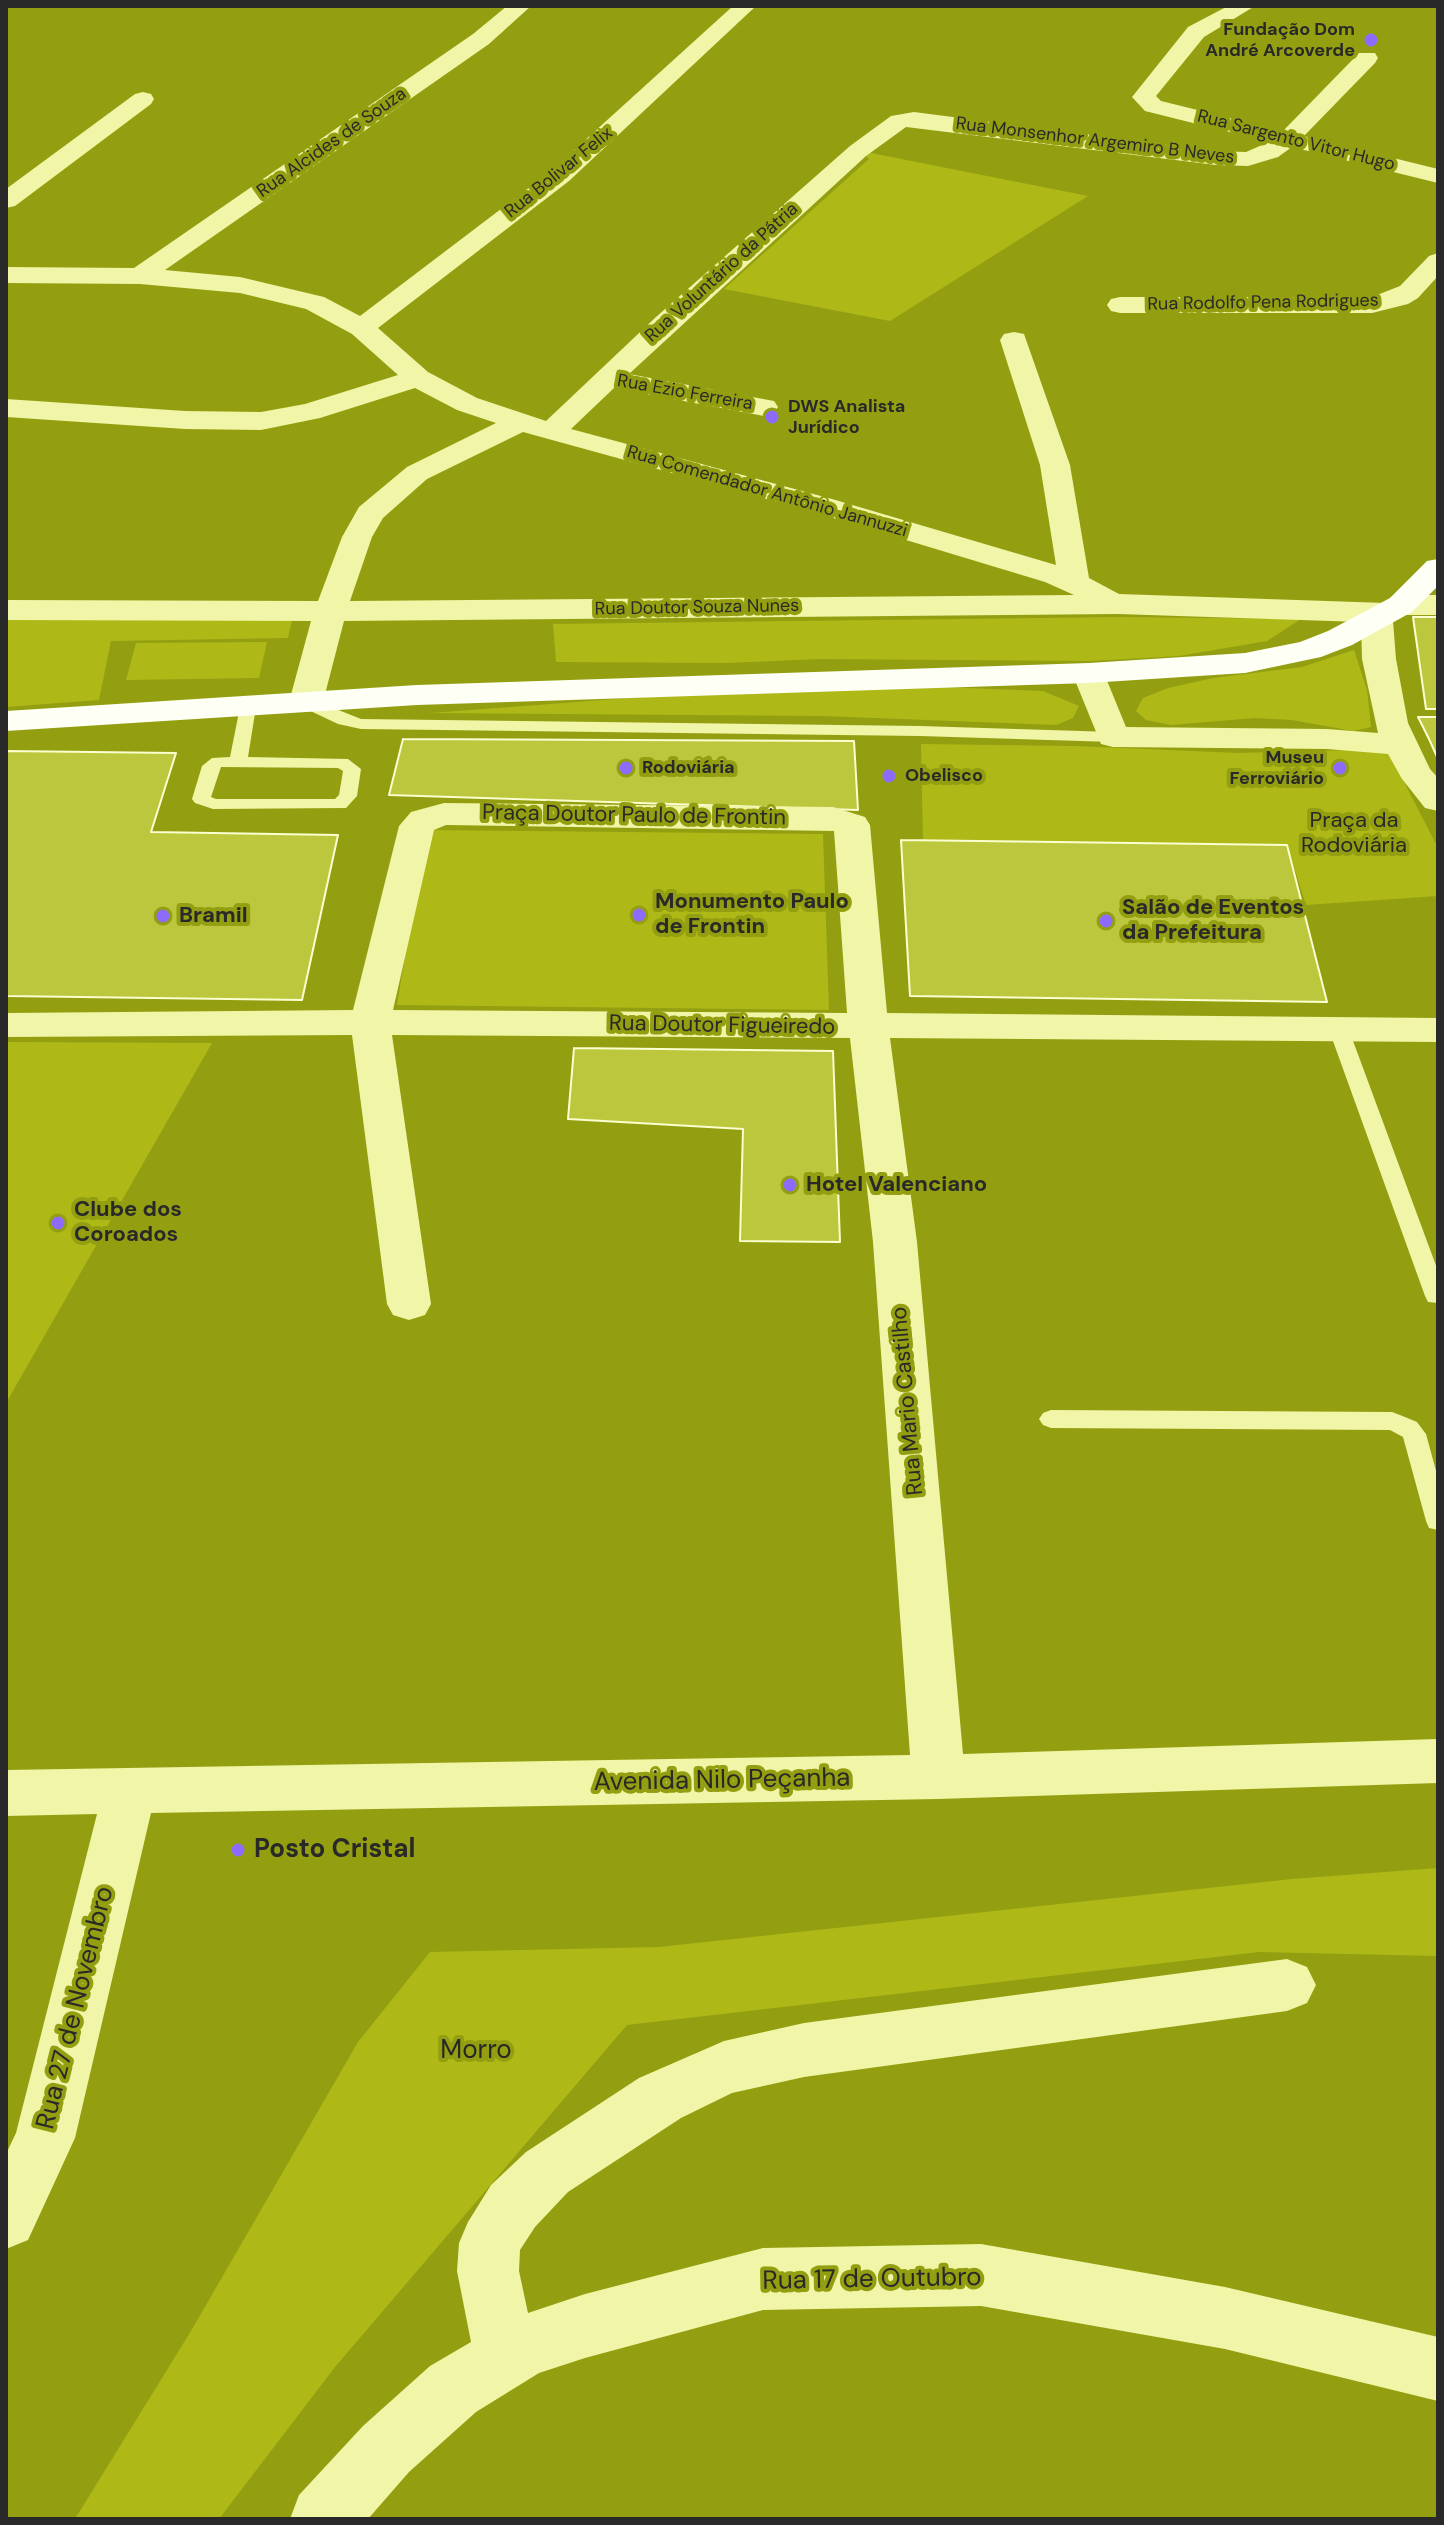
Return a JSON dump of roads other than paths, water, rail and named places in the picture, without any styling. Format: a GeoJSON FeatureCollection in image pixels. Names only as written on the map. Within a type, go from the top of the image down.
{"type":"FeatureCollection","features":[{"type":"Feature","properties":{"kind":"main road"},"geometry":{"type":"LineString","coordinates":[[6,721],[512,691],[1089,673],[1245,663],[1309,650],[1389,612],[1438,568]]}},
{"type":"Feature","properties":{"kind":"street","name":"Rua Alcides de Souza"},"geometry":{"type":"LineString","coordinates":[[140,276],[443,66],[520,6]]}},
{"type":"Feature","properties":{"kind":"street","name":"Rua Bolivar Felix"},"geometry":{"type":"LineString","coordinates":[[362,328],[560,176],[745,6]]}},
{"type":"Feature","properties":{"kind":"street","name":"Rua Sargento Vitor Hugo"},"geometry":{"type":"LineString","coordinates":[[1244,6],[1190,24],[1143,97],[1153,106],[1438,176]]}},
{"type":"Feature","properties":{"kind":"street","name":"Rua Monsenhor Argemiro B Neves"},"geometry":{"type":"LineString","coordinates":[[899,121],[914,119],[1231,159],[1259,157],[1287,140],[1367,58]]}},
{"type":"Feature","properties":{"kind":"street"},"geometry":{"type":"LineString","coordinates":[[6,201],[143,99]]}},
{"type":"Feature","properties":{"kind":"street","name":"Rua Voluntário da Pátria"},"geometry":{"type":"LineString","coordinates":[[551,432],[858,151],[899,121]]}},
{"type":"Feature","properties":{"kind":"street","name":"Rua Rodolfo Pena Rodrigues"},"geometry":{"type":"LineString","coordinates":[[1120,305],[1372,305],[1409,292],[1438,261]]}},
{"type":"Feature","properties":{"kind":"street","name":"Rua Comendador Antônio Jannuzzi"},"geometry":{"type":"LineString","coordinates":[[6,275],[140,276],[240,285],[315,303],[362,328],[418,378],[467,404],[520,423],[821,505],[1074,581],[1118,604]]}},
{"type":"Feature","properties":{"kind":"street"},"geometry":{"type":"LineString","coordinates":[[1014,340],[1055,465],[1074,581]]}},
{"type":"Feature","properties":{"kind":"street"},"geometry":{"type":"LineString","coordinates":[[6,408],[185,420],[261,421],[322,409],[418,378]]}},
{"type":"Feature","properties":{"kind":"street","name":"Rua Ezio Ferreira"},"geometry":{"type":"LineString","coordinates":[[607,378],[764,407]]}},
{"type":"Feature","properties":{"kind":"street"},"geometry":{"type":"LineString","coordinates":[[306,702],[330,611],[357,537],[370,513],[417,473],[520,423]]}},
{"type":"Feature","properties":{"kind":"street","name":"Rua Doutor Souza Nunes"},"geometry":{"type":"LineString","coordinates":[[6,610],[330,611],[1118,604],[1389,612],[1438,605]]}},
{"type":"Feature","properties":{"kind":"street"},"geometry":{"type":"LineString","coordinates":[[1389,612],[1379,659],[1391,723],[1414,772],[1438,800]]}},
{"type":"Feature","properties":{"kind":"street"},"geometry":{"type":"LineString","coordinates":[[1089,673],[1113,737],[1327,739],[1399,745]]}},
{"type":"Feature","properties":{"kind":"street","name":"Praça Doutor Paulo de Frontin"},"geometry":{"type":"LineString","coordinates":[[370,1022],[417,826],[434,816],[475,814],[833,818],[848,822],[854,829],[868,1026]]}},
{"type":"Feature","properties":{"kind":"street"},"geometry":{"type":"LineString","coordinates":[[370,1022],[409,1304]]}},
{"type":"Feature","properties":{"kind":"street","name":"Rua Doutor Figueiredo"},"geometry":{"type":"LineString","coordinates":[[6,1025],[370,1022],[1438,1030]]}},
{"type":"Feature","properties":{"kind":"street","name":"Rua Mario Castilho"},"geometry":{"type":"LineString","coordinates":[[868,1026],[895,1242],[938,1777]]}},
{"type":"Feature","properties":{"kind":"street","name":"Avenida Nilo Peçanha"},"geometry":{"type":"LineString","coordinates":[[6,1793],[938,1777],[1438,1761]]}},
{"type":"Feature","properties":{"kind":"street","name":"Rua 27 de Novembro"},"geometry":{"type":"LineString","coordinates":[[6,2219],[45,2138],[129,1792]]}},
{"type":"Feature","properties":{"kind":"street"},"geometry":{"type":"LineString","coordinates":[[506,2357],[488,2271],[490,2243],[513,2206],[547,2172],[660,2098],[724,2068],[804,2050],[1287,1985]]}},
{"type":"Feature","properties":{"kind":"street","name":"Rua 17 de Outubro"},"geometry":{"type":"LineString","coordinates":[[323,2519],[386,2449],[453,2389],[523,2347],[585,2326],[763,2279],[981,2275],[1225,2318],[1438,2369]]}},
{"type":"Feature","properties":{"kind":"lane"},"geometry":{"type":"LineString","coordinates":[[306,702],[344,720],[361,724],[920,731],[1113,737]]}},
{"type":"Feature","properties":{"kind":"lane"},"geometry":{"type":"LineString","coordinates":[[238,763],[248,707]]}},
{"type":"Feature","properties":{"kind":"lane"},"geometry":{"type":"LineString","coordinates":[[238,763],[342,763],[352,769],[348,796],[345,801],[333,805],[213,804],[201,799],[213,764],[238,763]]}},
{"type":"Feature","properties":{"kind":"lane"},"geometry":{"type":"LineString","coordinates":[[1339,1030],[1436,1296]]}},
{"type":"Feature","properties":{"kind":"lane"},"geometry":{"type":"LineString","coordinates":[[1051,1419],[1392,1421],[1409,1428],[1414,1434],[1438,1521]]}},
{"type":"Feature","properties":{"kind":"place","name":"Fundação Dom André Arcoverde"},"geometry":{"type":"Point","coordinates":[1371,40]}},
{"type":"Feature","properties":{"kind":"place","name":"DWS Analista Jurídico"},"geometry":{"type":"Point","coordinates":[772,417]}},
{"type":"Feature","properties":{"kind":"place","name":"Rodoviária"},"geometry":{"type":"Point","coordinates":[626,768]}},
{"type":"Feature","properties":{"kind":"place","name":"Museu Ferroviário"},"geometry":{"type":"Point","coordinates":[1340,768]}},
{"type":"Feature","properties":{"kind":"place","name":"Obelisco"},"geometry":{"type":"Point","coordinates":[889,776]}},
{"type":"Feature","properties":{"kind":"place","name":"Monumento Paulo de Frontin"},"geometry":{"type":"Point","coordinates":[639,915]}},
{"type":"Feature","properties":{"kind":"place","name":"Bramil"},"geometry":{"type":"Point","coordinates":[163,916]}},
{"type":"Feature","properties":{"kind":"place","name":"Salão de Eventos da Prefeitura"},"geometry":{"type":"Point","coordinates":[1106,921]}},
{"type":"Feature","properties":{"kind":"place","name":"Hotel Valenciano"},"geometry":{"type":"Point","coordinates":[790,1185]}},
{"type":"Feature","properties":{"kind":"place","name":"Clube dos Coroados"},"geometry":{"type":"Point","coordinates":[58,1223]}},
{"type":"Feature","properties":{"kind":"place","name":"Posto Cristal"},"geometry":{"type":"Point","coordinates":[238,1850]}},
{"type":"Feature","properties":{"kind":"park label","name":"Praça da Rodoviária"},"geometry":{"type":"Point","coordinates":[1354,834]}},
{"type":"Feature","properties":{"kind":"park label","name":"Morro"},"geometry":{"type":"Point","coordinates":[476,2051]}}]}
